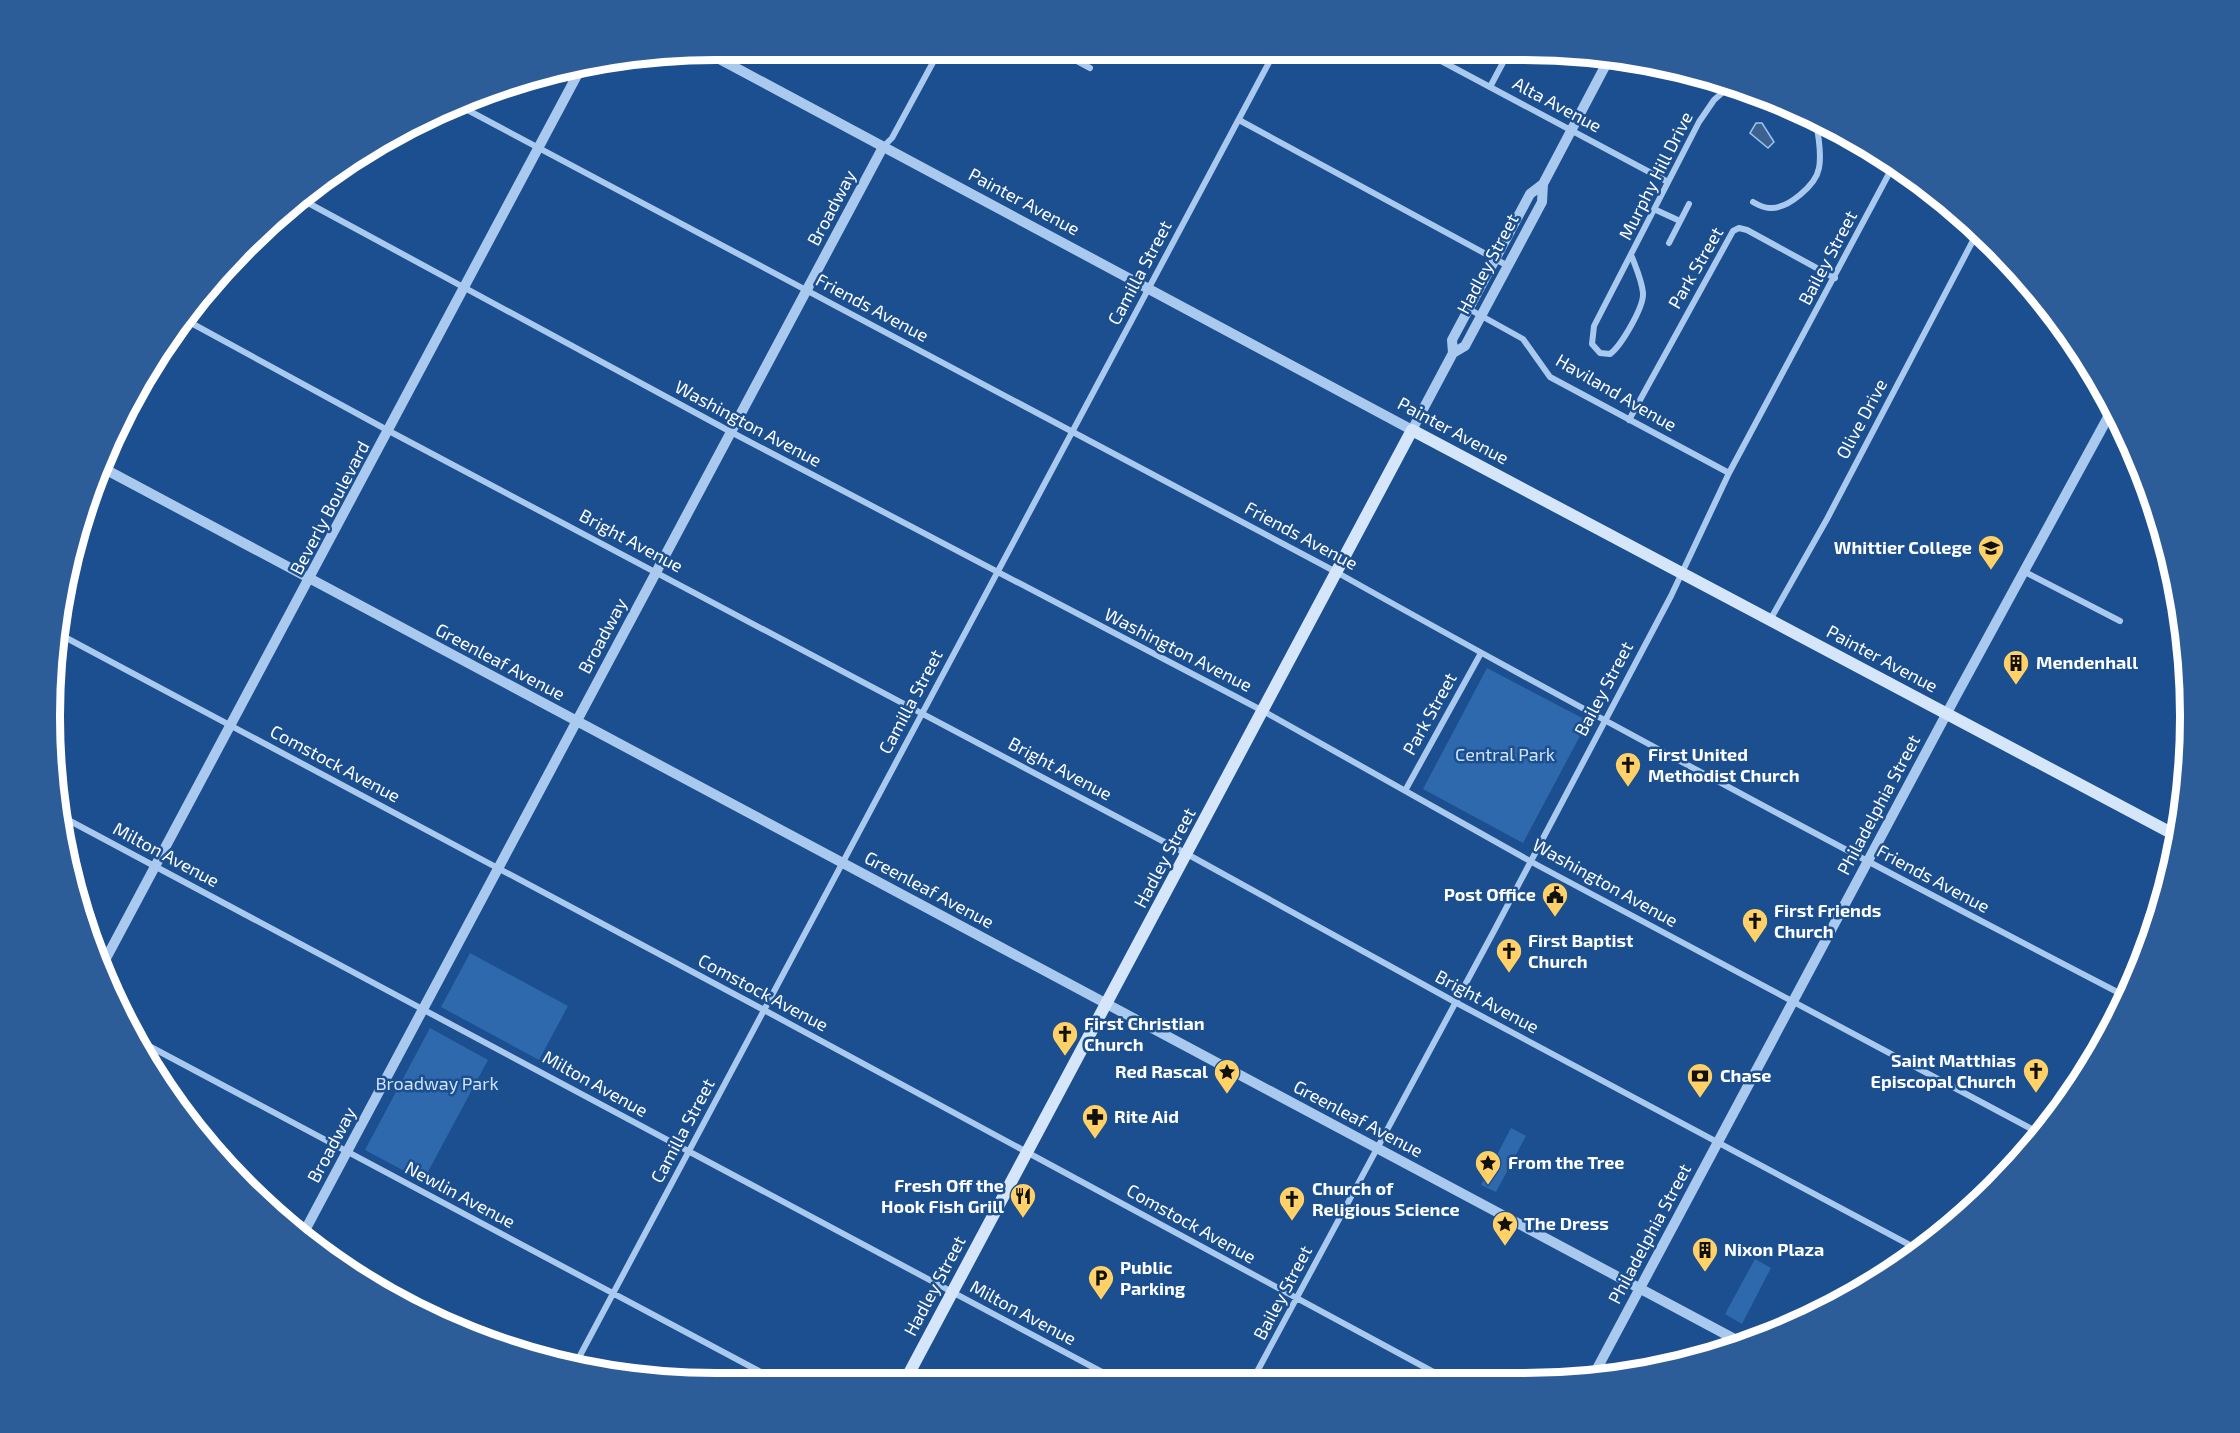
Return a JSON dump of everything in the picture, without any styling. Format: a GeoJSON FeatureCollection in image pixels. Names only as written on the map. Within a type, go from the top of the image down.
{"type":"FeatureCollection","features":[{"type":"Feature","properties":{"kind":"main road","name":"Painter Avenue"},"geometry":{"type":"LineString","coordinates":[[1412,430],[2169,832]]}},
{"type":"Feature","properties":{"kind":"main road","name":"Hadley Street"},"geometry":{"type":"LineString","coordinates":[[909,1373],[1338,573],[1412,430]]}},
{"type":"Feature","properties":{"kind":"street","name":"Painter Avenue"},"geometry":{"type":"LineString","coordinates":[[721,60],[1412,430]]}},
{"type":"Feature","properties":{"kind":"street","name":"Broadway"},"geometry":{"type":"LineString","coordinates":[[306,1228],[806,290],[883,147],[892,138],[934,60]]}},
{"type":"Feature","properties":{"kind":"street"},"geometry":{"type":"LineString","coordinates":[[1075,60],[1090,68]]}},
{"type":"Feature","properties":{"kind":"street","name":"Camilla Street"},"geometry":{"type":"LineString","coordinates":[[579,1358],[1270,60]]}},
{"type":"Feature","properties":{"kind":"street","name":"Alta Avenue"},"geometry":{"type":"LineString","coordinates":[[1440,60],[1668,182]]}},
{"type":"Feature","properties":{"kind":"street"},"geometry":{"type":"LineString","coordinates":[[1490,87],[1504,60]]}},
{"type":"Feature","properties":{"kind":"street","name":"Hadley Street"},"geometry":{"type":"LineString","coordinates":[[1412,430],[1453,353],[1464,346],[1542,202],[1543,184],[1605,66]]}},
{"type":"Feature","properties":{"kind":"street","name":"Beverly Boulevard"},"geometry":{"type":"LineString","coordinates":[[106,958],[310,580],[577,75]]}},
{"type":"Feature","properties":{"kind":"street","name":"Murphy Hill Drive"},"geometry":{"type":"LineString","coordinates":[[1632,257],[1641,282],[1643,300],[1619,345],[1610,354],[1600,353],[1592,344],[1594,326],[1632,257],[1699,122],[1714,100],[1724,91]]}},
{"type":"Feature","properties":{"kind":"street","name":"Friends Avenue"},"geometry":{"type":"LineString","coordinates":[[467,109],[1338,573],[1480,653],[1867,862],[2119,992]]}},
{"type":"Feature","properties":{"kind":"street"},"geometry":{"type":"LineString","coordinates":[[1239,120],[1508,266]]}},
{"type":"Feature","properties":{"kind":"street"},"geometry":{"type":"LineString","coordinates":[[1753,202],[1770,208],[1778,207],[1804,190],[1816,177],[1820,159],[1816,129]]}},
{"type":"Feature","properties":{"kind":"street","name":"Bailey Street"},"geometry":{"type":"LineString","coordinates":[[1256,1373],[1378,1149],[1605,719],[1681,573],[1729,473],[1890,172]]}},
{"type":"Feature","properties":{"kind":"street","name":"Hadley Street"},"geometry":{"type":"LineString","coordinates":[[1453,353],[1452,340],[1495,259],[1530,194],[1543,184]]}},
{"type":"Feature","properties":{"kind":"street","name":"Washington Avenue"},"geometry":{"type":"LineString","coordinates":[[308,203],[731,432],[1263,711],[1792,1002],[2033,1130]]}},
{"type":"Feature","properties":{"kind":"street"},"geometry":{"type":"LineString","coordinates":[[1669,243],[1689,204]]}},
{"type":"Feature","properties":{"kind":"street"},"geometry":{"type":"LineString","coordinates":[[1656,210],[1680,221]]}},
{"type":"Feature","properties":{"kind":"street","name":"Park Street"},"geometry":{"type":"LineString","coordinates":[[1629,420],[1733,231],[1739,228],[1747,230],[1835,278]]}},
{"type":"Feature","properties":{"kind":"street","name":"Olive Drive"},"geometry":{"type":"LineString","coordinates":[[1770,620],[1832,509],[1974,239]]}},
{"type":"Feature","properties":{"kind":"street","name":"Haviland Avenue"},"geometry":{"type":"LineString","coordinates":[[1469,309],[1522,339],[1550,376],[1729,473]]}},
{"type":"Feature","properties":{"kind":"street","name":"Bright Avenue"},"geometry":{"type":"LineString","coordinates":[[192,323],[389,431],[657,571],[1187,854],[1455,1002],[1911,1246]]}},
{"type":"Feature","properties":{"kind":"street","name":"Philadelphia Street"},"geometry":{"type":"LineString","coordinates":[[1597,1368],[1946,713],[2108,419]]}},
{"type":"Feature","properties":{"kind":"street","name":"Greenleaf Avenue"},"geometry":{"type":"LineString","coordinates":[[108,471],[1734,1338]]}},
{"type":"Feature","properties":{"kind":"street"},"geometry":{"type":"LineString","coordinates":[[2025,572],[2120,621]]}},
{"type":"Feature","properties":{"kind":"street","name":"Comstock Avenue"},"geometry":{"type":"LineString","coordinates":[[65,637],[764,1010],[1435,1373]]}},
{"type":"Feature","properties":{"kind":"street","name":"Park Street"},"geometry":{"type":"LineString","coordinates":[[1406,789],[1480,653]]}},
{"type":"Feature","properties":{"kind":"street","name":"Milton Avenue"},"geometry":{"type":"LineString","coordinates":[[69,821],[424,1008],[1104,1373]]}},
{"type":"Feature","properties":{"kind":"street","name":"Newlin Avenue"},"geometry":{"type":"LineString","coordinates":[[148,1046],[763,1373]]}},
{"type":"Feature","properties":{"kind":"green space","name":"Central Park"},"geometry":{"type":"Polygon","coordinates":[[[1487,668],[1588,721],[1523,843],[1423,789],[1487,668]]]}},
{"type":"Feature","properties":{"kind":"green space","name":"Broadway Park"},"geometry":{"type":"Polygon","coordinates":[[[470,953],[568,1006],[539,1060],[441,1007],[470,953]]]}},
{"type":"Feature","properties":{"kind":"green space","name":"Broadway Park"},"geometry":{"type":"Polygon","coordinates":[[[430,1028],[488,1060],[423,1181],[365,1150],[430,1028]]]}},
{"type":"Feature","properties":{"kind":"green space"},"geometry":{"type":"Polygon","coordinates":[[[1511,1128],[1526,1136],[1496,1192],[1481,1185],[1511,1128]]]}},
{"type":"Feature","properties":{"kind":"green space"},"geometry":{"type":"Polygon","coordinates":[[[1755,1259],[1771,1268],[1742,1324],[1725,1314],[1755,1259]]]}},
{"type":"Feature","properties":{"kind":"shaded area"},"geometry":{"type":"Polygon","coordinates":[[[1756,123],[1762,123],[1774,142],[1768,148],[1750,133],[1756,123]]]}},
{"type":"Feature","properties":{"kind":"place","name":"Whittier College"},"geometry":{"type":"Point","coordinates":[1991,571]}},
{"type":"Feature","properties":{"kind":"place","name":"Mendenhall"},"geometry":{"type":"Point","coordinates":[2016,686]}},
{"type":"Feature","properties":{"kind":"place","name":"First United Methodist Church"},"geometry":{"type":"Point","coordinates":[1628,788]}},
{"type":"Feature","properties":{"kind":"place","name":"Post Office"},"geometry":{"type":"Point","coordinates":[1555,918]}},
{"type":"Feature","properties":{"kind":"place","name":"First Friends Church"},"geometry":{"type":"Point","coordinates":[1755,944]}},
{"type":"Feature","properties":{"kind":"place","name":"First Baptist Church"},"geometry":{"type":"Point","coordinates":[1509,974]}},
{"type":"Feature","properties":{"kind":"place","name":"First Christian Church"},"geometry":{"type":"Point","coordinates":[1065,1057]}},
{"type":"Feature","properties":{"kind":"place","name":"Saint Matthias Episcopal Church"},"geometry":{"type":"Point","coordinates":[2036,1094]}},
{"type":"Feature","properties":{"kind":"place","name":"Red Rascal"},"geometry":{"type":"Point","coordinates":[1227,1095]}},
{"type":"Feature","properties":{"kind":"place","name":"Chase"},"geometry":{"type":"Point","coordinates":[1700,1099]}},
{"type":"Feature","properties":{"kind":"place","name":"Rite Aid"},"geometry":{"type":"Point","coordinates":[1095,1140]}},
{"type":"Feature","properties":{"kind":"place","name":"From the Tree"},"geometry":{"type":"Point","coordinates":[1488,1186]}},
{"type":"Feature","properties":{"kind":"place","name":"Fresh Off the Hook Fish Grill"},"geometry":{"type":"Point","coordinates":[1023,1219]}},
{"type":"Feature","properties":{"kind":"place","name":"Church of Religious Science"},"geometry":{"type":"Point","coordinates":[1292,1222]}},
{"type":"Feature","properties":{"kind":"place","name":"The Dress"},"geometry":{"type":"Point","coordinates":[1505,1247]}},
{"type":"Feature","properties":{"kind":"place","name":"Nixon Plaza"},"geometry":{"type":"Point","coordinates":[1705,1273]}},
{"type":"Feature","properties":{"kind":"place","name":"Public Parking"},"geometry":{"type":"Point","coordinates":[1101,1301]}}]}
